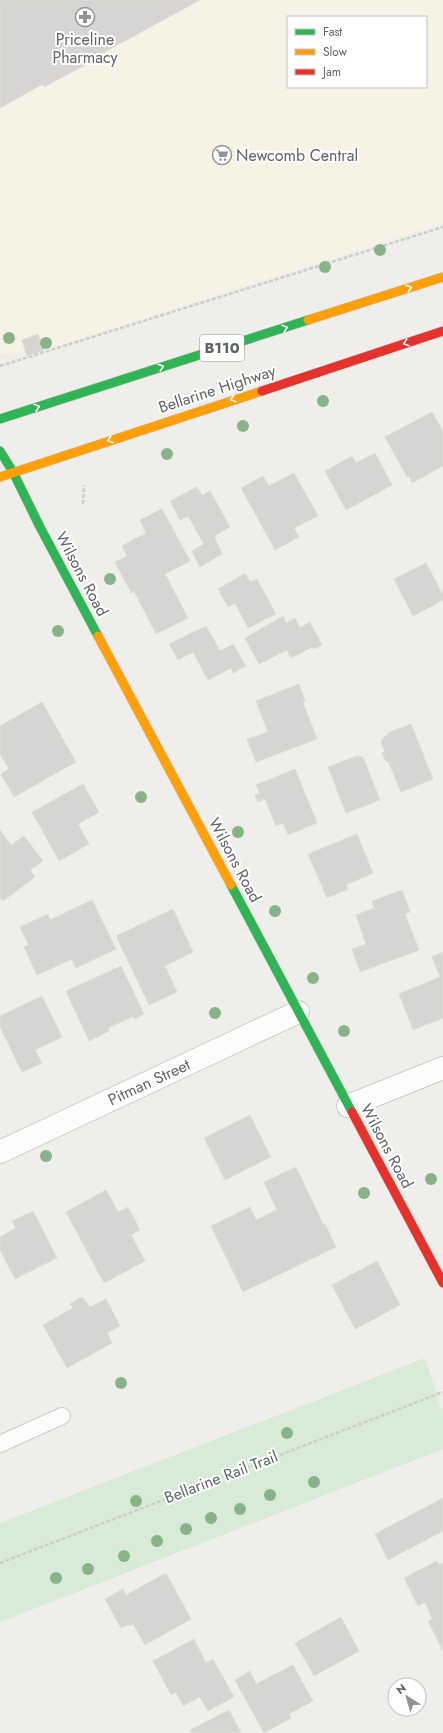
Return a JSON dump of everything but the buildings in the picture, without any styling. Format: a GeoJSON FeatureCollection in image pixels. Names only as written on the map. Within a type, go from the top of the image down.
{"type":"FeatureCollection","features":[{"type":"Feature","properties":{"kind":"main road","name":"B110"},"geometry":{"type":"LineString","coordinates":[[0,419],[443,277]]}},
{"type":"Feature","properties":{"kind":"main road","name":"Bellarine Highway"},"geometry":{"type":"LineString","coordinates":[[0,477],[443,331]]}},
{"type":"Feature","properties":{"kind":"main road","name":"Wilsons Road"},"geometry":{"type":"LineString","coordinates":[[0,451],[13,472],[40,527],[443,1282]]}},
{"type":"Feature","properties":{"kind":"street","name":"Pitman Street"},"geometry":{"type":"LineString","coordinates":[[0,1152],[298,1012]]}},
{"type":"Feature","properties":{"kind":"street"},"geometry":{"type":"LineString","coordinates":[[348,1106],[443,1068]]}},
{"type":"Feature","properties":{"kind":"lane"},"geometry":{"type":"LineString","coordinates":[[0,1444],[62,1416]]}},
{"type":"Feature","properties":{"kind":"path"},"geometry":{"type":"LineString","coordinates":[[0,366],[443,227]]}},
{"type":"Feature","properties":{"kind":"path"},"geometry":{"type":"LineString","coordinates":[[83,504],[84,485]]}},
{"type":"Feature","properties":{"kind":"path","name":"Bellarine Rail Trail"},"geometry":{"type":"LineString","coordinates":[[0,1563],[443,1392]]}},
{"type":"Feature","properties":{"kind":"shaded area","name":"Newcomb Central"},"geometry":{"type":"Polygon","coordinates":[[[0,0],[443,0],[443,223],[38,352],[0,354],[0,0]]]}},
{"type":"Feature","properties":{"kind":"green space"},"geometry":{"type":"Polygon","coordinates":[[[425,1358],[443,1414],[443,1449],[0,1622],[0,1523],[425,1358]]]}},
{"type":"Feature","properties":{"kind":"traffic: fast"},"geometry":{"type":"LineString","coordinates":[[0,419],[308,320]]}},
{"type":"Feature","properties":{"kind":"traffic: fast"},"geometry":{"type":"LineString","coordinates":[[0,451],[13,472],[40,527],[98,636]]}},
{"type":"Feature","properties":{"kind":"traffic: fast"},"geometry":{"type":"LineString","coordinates":[[231,885],[352,1112]]}},
{"type":"Feature","properties":{"kind":"traffic: slow"},"geometry":{"type":"LineString","coordinates":[[308,320],[443,277]]}},
{"type":"Feature","properties":{"kind":"traffic: slow"},"geometry":{"type":"LineString","coordinates":[[0,477],[262,391]]}},
{"type":"Feature","properties":{"kind":"traffic: slow"},"geometry":{"type":"LineString","coordinates":[[98,636],[231,885]]}},
{"type":"Feature","properties":{"kind":"traffic: jam"},"geometry":{"type":"LineString","coordinates":[[262,391],[443,331]]}},
{"type":"Feature","properties":{"kind":"traffic: jam"},"geometry":{"type":"LineString","coordinates":[[352,1112],[443,1283]]}},
{"type":"Feature","properties":{"kind":"place","name":"Priceline Pharmacy"},"geometry":{"type":"Point","coordinates":[85,17]}},
{"type":"Feature","properties":{"kind":"place","name":"Newcomb Central"},"geometry":{"type":"Point","coordinates":[222,155]}}]}
